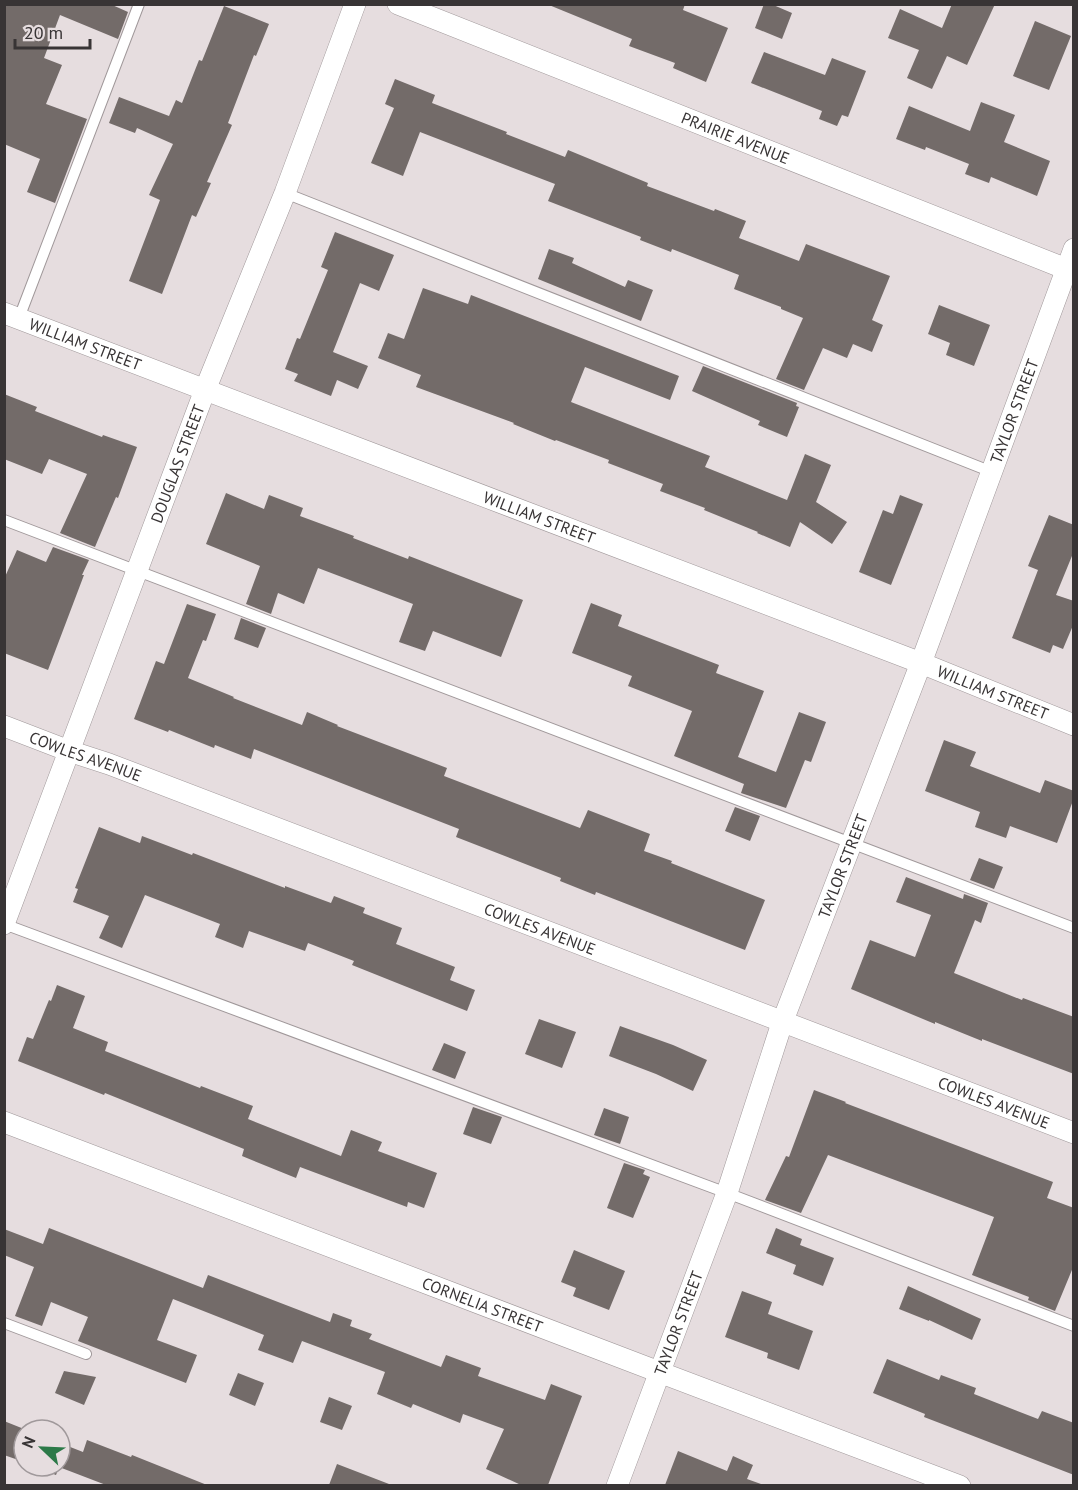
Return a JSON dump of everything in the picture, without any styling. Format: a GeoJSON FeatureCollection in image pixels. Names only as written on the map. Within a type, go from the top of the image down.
{"type":"FeatureCollection","features":[{"type":"Feature","properties":{"kind":"street","name":"DOUGLAS STREET"},"geometry":{"type":"LineString","coordinates":[[4,924],[205,390],[285,193],[355,4]]}},
{"type":"Feature","properties":{"kind":"street","name":"PRAIRIE AVENUE"},"geometry":{"type":"LineString","coordinates":[[398,4],[1071,263]]}},
{"type":"Feature","properties":{"kind":"street","name":"TAYLOR STREET"},"geometry":{"type":"LineString","coordinates":[[617,1485],[727,1193],[782,1023],[921,663],[1071,263]]}},
{"type":"Feature","properties":{"kind":"street","name":"WILLIAM STREET"},"geometry":{"type":"LineString","coordinates":[[12,315],[921,663],[1074,725]]}},
{"type":"Feature","properties":{"kind":"street","name":"COWLES AVENUE"},"geometry":{"type":"LineString","coordinates":[[4,726],[109,764],[1074,1133]]}},
{"type":"Feature","properties":{"kind":"street","name":"CORNELIA STREET"},"geometry":{"type":"LineString","coordinates":[[4,1122],[960,1485]]}},
{"type":"Feature","properties":{"kind":"lane"},"geometry":{"type":"LineString","coordinates":[[12,315],[139,4]]}},
{"type":"Feature","properties":{"kind":"lane"},"geometry":{"type":"LineString","coordinates":[[285,193],[992,472]]}},
{"type":"Feature","properties":{"kind":"lane"},"geometry":{"type":"LineString","coordinates":[[4,520],[1074,928]]}},
{"type":"Feature","properties":{"kind":"lane"},"geometry":{"type":"LineString","coordinates":[[4,924],[727,1193],[1074,1326]]}},
{"type":"Feature","properties":{"kind":"lane"},"geometry":{"type":"LineString","coordinates":[[4,1323],[87,1354]]}},
{"type":"Feature","properties":{"kind":"building"},"geometry":{"type":"Polygon","coordinates":[[[4,4],[110,4],[128,12],[118,39],[60,15],[44,58],[62,65],[46,104],[87,119],[55,203],[27,192],[40,159],[4,144],[4,4]]]}},
{"type":"Feature","properties":{"kind":"building"},"geometry":{"type":"Polygon","coordinates":[[[685,4],[683,10],[728,28],[706,82],[673,68],[675,63],[629,46],[632,39],[549,5],[685,4]]]}},
{"type":"Feature","properties":{"kind":"building"},"geometry":{"type":"Polygon","coordinates":[[[764,4],[771,4],[792,13],[782,39],[755,28],[764,4]]]}},
{"type":"Feature","properties":{"kind":"building"},"geometry":{"type":"Polygon","coordinates":[[[952,4],[995,4],[967,65],[947,56],[932,89],[907,78],[919,50],[888,38],[900,9],[942,28],[952,4]]]}},
{"type":"Feature","properties":{"kind":"building"},"geometry":{"type":"Polygon","coordinates":[[[224,6],[269,24],[256,56],[254,55],[228,123],[232,125],[207,182],[211,183],[196,217],[192,215],[162,294],[129,281],[160,200],[149,195],[173,144],[137,128],[135,133],[109,123],[119,97],[169,116],[176,100],[182,103],[224,6]]]}},
{"type":"Feature","properties":{"kind":"building"},"geometry":{"type":"Polygon","coordinates":[[[1035,21],[1071,36],[1049,90],[1013,76],[1035,21]]]}},
{"type":"Feature","properties":{"kind":"building"},"geometry":{"type":"Polygon","coordinates":[[[764,52],[825,75],[832,58],[866,71],[848,117],[842,115],[837,126],[819,119],[822,111],[751,83],[764,52]]]}},
{"type":"Feature","properties":{"kind":"building"},"geometry":{"type":"Polygon","coordinates":[[[395,79],[435,95],[432,103],[507,132],[506,134],[565,157],[568,150],[648,183],[647,186],[746,221],[739,238],[799,261],[806,244],[890,276],[872,320],[883,325],[872,352],[853,344],[847,358],[823,348],[804,390],[776,379],[803,318],[734,289],[739,275],[672,249],[671,252],[640,240],[641,237],[548,201],[555,184],[420,132],[403,176],[371,163],[394,108],[385,104],[395,79]]]}},
{"type":"Feature","properties":{"kind":"building"},"geometry":{"type":"Polygon","coordinates":[[[981,102],[1015,115],[1004,142],[1050,161],[1037,196],[991,177],[989,183],[965,174],[969,164],[926,147],[925,150],[896,139],[909,106],[970,131],[981,102]]]}},
{"type":"Feature","properties":{"kind":"building"},"geometry":{"type":"Polygon","coordinates":[[[335,232],[394,255],[379,291],[360,283],[333,352],[368,366],[358,389],[337,380],[331,396],[294,381],[298,374],[285,369],[297,338],[300,339],[328,270],[321,267],[335,232]]]}},
{"type":"Feature","properties":{"kind":"building"},"geometry":{"type":"Polygon","coordinates":[[[549,249],[574,258],[572,263],[625,287],[628,280],[653,290],[641,321],[538,279],[549,249]]]}},
{"type":"Feature","properties":{"kind":"building"},"geometry":{"type":"Polygon","coordinates":[[[423,288],[468,304],[471,295],[679,376],[670,400],[585,367],[571,402],[710,456],[705,467],[787,500],[805,454],[831,465],[816,502],[847,522],[832,544],[800,522],[790,547],[704,510],[705,508],[660,491],[663,484],[608,463],[609,460],[416,387],[421,375],[378,358],[388,333],[404,339],[423,288]]]}},
{"type":"Feature","properties":{"kind":"building"},"geometry":{"type":"Polygon","coordinates":[[[939,305],[990,325],[974,366],[946,355],[950,343],[928,334],[939,305]]]}},
{"type":"Feature","properties":{"kind":"building"},"geometry":{"type":"Polygon","coordinates":[[[703,366],[797,403],[796,406],[799,407],[787,437],[758,425],[760,421],[692,391],[703,366]]]}},
{"type":"Feature","properties":{"kind":"building"},"geometry":{"type":"Polygon","coordinates":[[[4,394],[37,407],[35,411],[102,437],[103,435],[137,447],[118,498],[116,497],[95,547],[60,533],[87,474],[49,459],[42,474],[4,459],[4,394]]]}},
{"type":"Feature","properties":{"kind":"building"},"geometry":{"type":"Polygon","coordinates":[[[226,493],[264,509],[269,495],[303,508],[300,516],[354,536],[353,538],[408,559],[409,556],[523,600],[501,657],[433,631],[425,651],[399,642],[413,604],[318,568],[304,604],[278,593],[271,614],[246,604],[260,566],[206,544],[226,493]]]}},
{"type":"Feature","properties":{"kind":"building"},"geometry":{"type":"Polygon","coordinates":[[[900,495],[923,504],[891,585],[859,572],[883,510],[893,514],[900,495]]]}},
{"type":"Feature","properties":{"kind":"building"},"geometry":{"type":"Polygon","coordinates":[[[1049,515],[1074,525],[1074,551],[1056,595],[1074,601],[1074,623],[1063,649],[1053,645],[1050,653],[1012,638],[1038,570],[1028,566],[1049,515]]]}},
{"type":"Feature","properties":{"kind":"building"},"geometry":{"type":"Polygon","coordinates":[[[53,547],[89,560],[48,670],[4,653],[4,579],[17,550],[46,562],[53,547]]]}},
{"type":"Feature","properties":{"kind":"building"},"geometry":{"type":"Polygon","coordinates":[[[591,603],[622,615],[618,626],[719,665],[716,673],[764,691],[738,757],[776,772],[799,712],[826,722],[811,762],[805,760],[786,808],[741,793],[744,784],[674,756],[692,711],[628,686],[632,676],[572,653],[591,603]]]}},
{"type":"Feature","properties":{"kind":"building"},"geometry":{"type":"Polygon","coordinates":[[[187,604],[216,614],[188,678],[302,725],[307,712],[337,726],[447,768],[444,776],[580,828],[588,810],[650,834],[644,851],[765,900],[745,950],[596,892],[595,895],[560,881],[561,878],[456,837],[459,829],[254,749],[251,759],[134,719],[156,661],[164,664],[187,604]]]}},
{"type":"Feature","properties":{"kind":"building"},"geometry":{"type":"Polygon","coordinates":[[[241,618],[266,628],[258,648],[234,639],[241,618]]]}},
{"type":"Feature","properties":{"kind":"building"},"geometry":{"type":"Polygon","coordinates":[[[944,740],[976,752],[970,766],[1040,793],[1045,780],[1074,791],[1074,798],[1057,843],[1010,826],[1006,838],[975,827],[980,812],[925,791],[944,740]]]}},
{"type":"Feature","properties":{"kind":"building"},"geometry":{"type":"Polygon","coordinates":[[[735,807],[760,816],[750,841],[725,831],[735,807]]]}},
{"type":"Feature","properties":{"kind":"building"},"geometry":{"type":"Polygon","coordinates":[[[99,827],[140,843],[142,836],[331,903],[334,896],[365,908],[363,913],[402,928],[396,944],[455,967],[450,980],[475,990],[467,1011],[352,965],[354,961],[308,943],[305,951],[249,931],[243,948],[215,937],[220,924],[145,895],[122,948],[99,938],[109,916],[73,902],[78,889],[75,888],[99,827]]]}},
{"type":"Feature","properties":{"kind":"building"},"geometry":{"type":"Polygon","coordinates":[[[979,858],[1003,867],[994,889],[970,880],[979,858]]]}},
{"type":"Feature","properties":{"kind":"building"},"geometry":{"type":"Polygon","coordinates":[[[906,877],[963,899],[964,894],[988,903],[981,923],[975,920],[954,973],[1022,1000],[1023,998],[1074,1017],[1074,1074],[935,1022],[935,1024],[851,989],[870,940],[915,957],[931,915],[896,902],[906,877]]]}},
{"type":"Feature","properties":{"kind":"building"},"geometry":{"type":"Polygon","coordinates":[[[57,985],[85,996],[73,1028],[108,1042],[105,1051],[253,1106],[248,1119],[341,1156],[351,1130],[382,1142],[378,1151],[437,1173],[424,1208],[408,1202],[407,1207],[300,1167],[296,1178],[242,1156],[244,1149],[18,1061],[27,1037],[33,1039],[57,985]]]}},
{"type":"Feature","properties":{"kind":"building"},"geometry":{"type":"Polygon","coordinates":[[[539,1019],[576,1032],[562,1068],[525,1054],[539,1019]]]}},
{"type":"Feature","properties":{"kind":"building"},"geometry":{"type":"Polygon","coordinates":[[[620,1026],[707,1060],[693,1091],[609,1056],[620,1026]]]}},
{"type":"Feature","properties":{"kind":"building"},"geometry":{"type":"Polygon","coordinates":[[[444,1043],[466,1052],[455,1079],[432,1070],[444,1043]]]}},
{"type":"Feature","properties":{"kind":"building"},"geometry":{"type":"Polygon","coordinates":[[[814,1090],[1053,1182],[1047,1198],[1074,1208],[1074,1265],[1055,1311],[1028,1300],[1029,1297],[972,1275],[994,1217],[828,1155],[801,1213],[765,1200],[786,1156],[789,1157],[814,1090]]]}},
{"type":"Feature","properties":{"kind":"building"},"geometry":{"type":"Polygon","coordinates":[[[473,1107],[502,1117],[491,1144],[463,1134],[473,1107]]]}},
{"type":"Feature","properties":{"kind":"building"},"geometry":{"type":"Polygon","coordinates":[[[604,1108],[629,1117],[620,1144],[594,1135],[604,1108]]]}},
{"type":"Feature","properties":{"kind":"building"},"geometry":{"type":"Polygon","coordinates":[[[624,1163],[645,1170],[643,1174],[650,1177],[633,1218],[607,1208],[624,1163]]]}},
{"type":"Feature","properties":{"kind":"building"},"geometry":{"type":"Polygon","coordinates":[[[49,1228],[203,1288],[208,1275],[330,1322],[333,1313],[352,1320],[350,1326],[372,1334],[369,1339],[441,1367],[446,1355],[481,1368],[478,1376],[545,1400],[551,1384],[582,1396],[548,1485],[521,1485],[486,1469],[504,1429],[463,1414],[460,1423],[413,1404],[411,1408],[377,1394],[385,1372],[302,1341],[293,1363],[258,1350],[264,1335],[173,1299],[157,1340],[197,1355],[186,1383],[78,1341],[88,1317],[51,1302],[42,1326],[15,1316],[34,1267],[4,1255],[4,1229],[43,1244],[49,1228]]]}},
{"type":"Feature","properties":{"kind":"building"},"geometry":{"type":"Polygon","coordinates":[[[776,1228],[802,1239],[800,1245],[834,1258],[823,1286],[793,1274],[796,1265],[766,1253],[776,1228]]]}},
{"type":"Feature","properties":{"kind":"building"},"geometry":{"type":"Polygon","coordinates":[[[574,1250],[625,1271],[609,1310],[573,1296],[576,1288],[561,1282],[574,1250]]]}},
{"type":"Feature","properties":{"kind":"building"},"geometry":{"type":"Polygon","coordinates":[[[908,1286],[981,1319],[972,1340],[899,1309],[908,1286]]]}},
{"type":"Feature","properties":{"kind":"building"},"geometry":{"type":"Polygon","coordinates":[[[742,1291],[772,1302],[768,1314],[813,1331],[799,1370],[767,1358],[768,1353],[725,1337],[742,1291]]]}},
{"type":"Feature","properties":{"kind":"building"},"geometry":{"type":"Polygon","coordinates":[[[887,1359],[939,1380],[941,1375],[976,1388],[974,1394],[1038,1419],[1042,1411],[1074,1423],[1074,1475],[924,1417],[925,1414],[873,1393],[887,1359]]]}},
{"type":"Feature","properties":{"kind":"building"},"geometry":{"type":"Polygon","coordinates":[[[64,1371],[96,1377],[84,1405],[55,1393],[64,1371]]]}},
{"type":"Feature","properties":{"kind":"building"},"geometry":{"type":"Polygon","coordinates":[[[238,1373],[264,1383],[255,1406],[229,1395],[238,1373]]]}},
{"type":"Feature","properties":{"kind":"building"},"geometry":{"type":"Polygon","coordinates":[[[329,1397],[352,1406],[342,1430],[320,1422],[329,1397]]]}},
{"type":"Feature","properties":{"kind":"building"},"geometry":{"type":"Polygon","coordinates":[[[4,1421],[12,1424],[12,1458],[4,1455],[4,1421]]]}},
{"type":"Feature","properties":{"kind":"building"},"geometry":{"type":"Polygon","coordinates":[[[87,1440],[207,1485],[106,1485],[72,1472],[72,1448],[83,1452],[87,1440]]]}},
{"type":"Feature","properties":{"kind":"building"},"geometry":{"type":"Polygon","coordinates":[[[678,1451],[727,1471],[733,1456],[753,1465],[747,1479],[761,1485],[665,1485],[678,1451]]]}},
{"type":"Feature","properties":{"kind":"building"},"geometry":{"type":"Polygon","coordinates":[[[337,1464],[389,1484],[389,1485],[329,1485],[337,1464]]]}}]}
